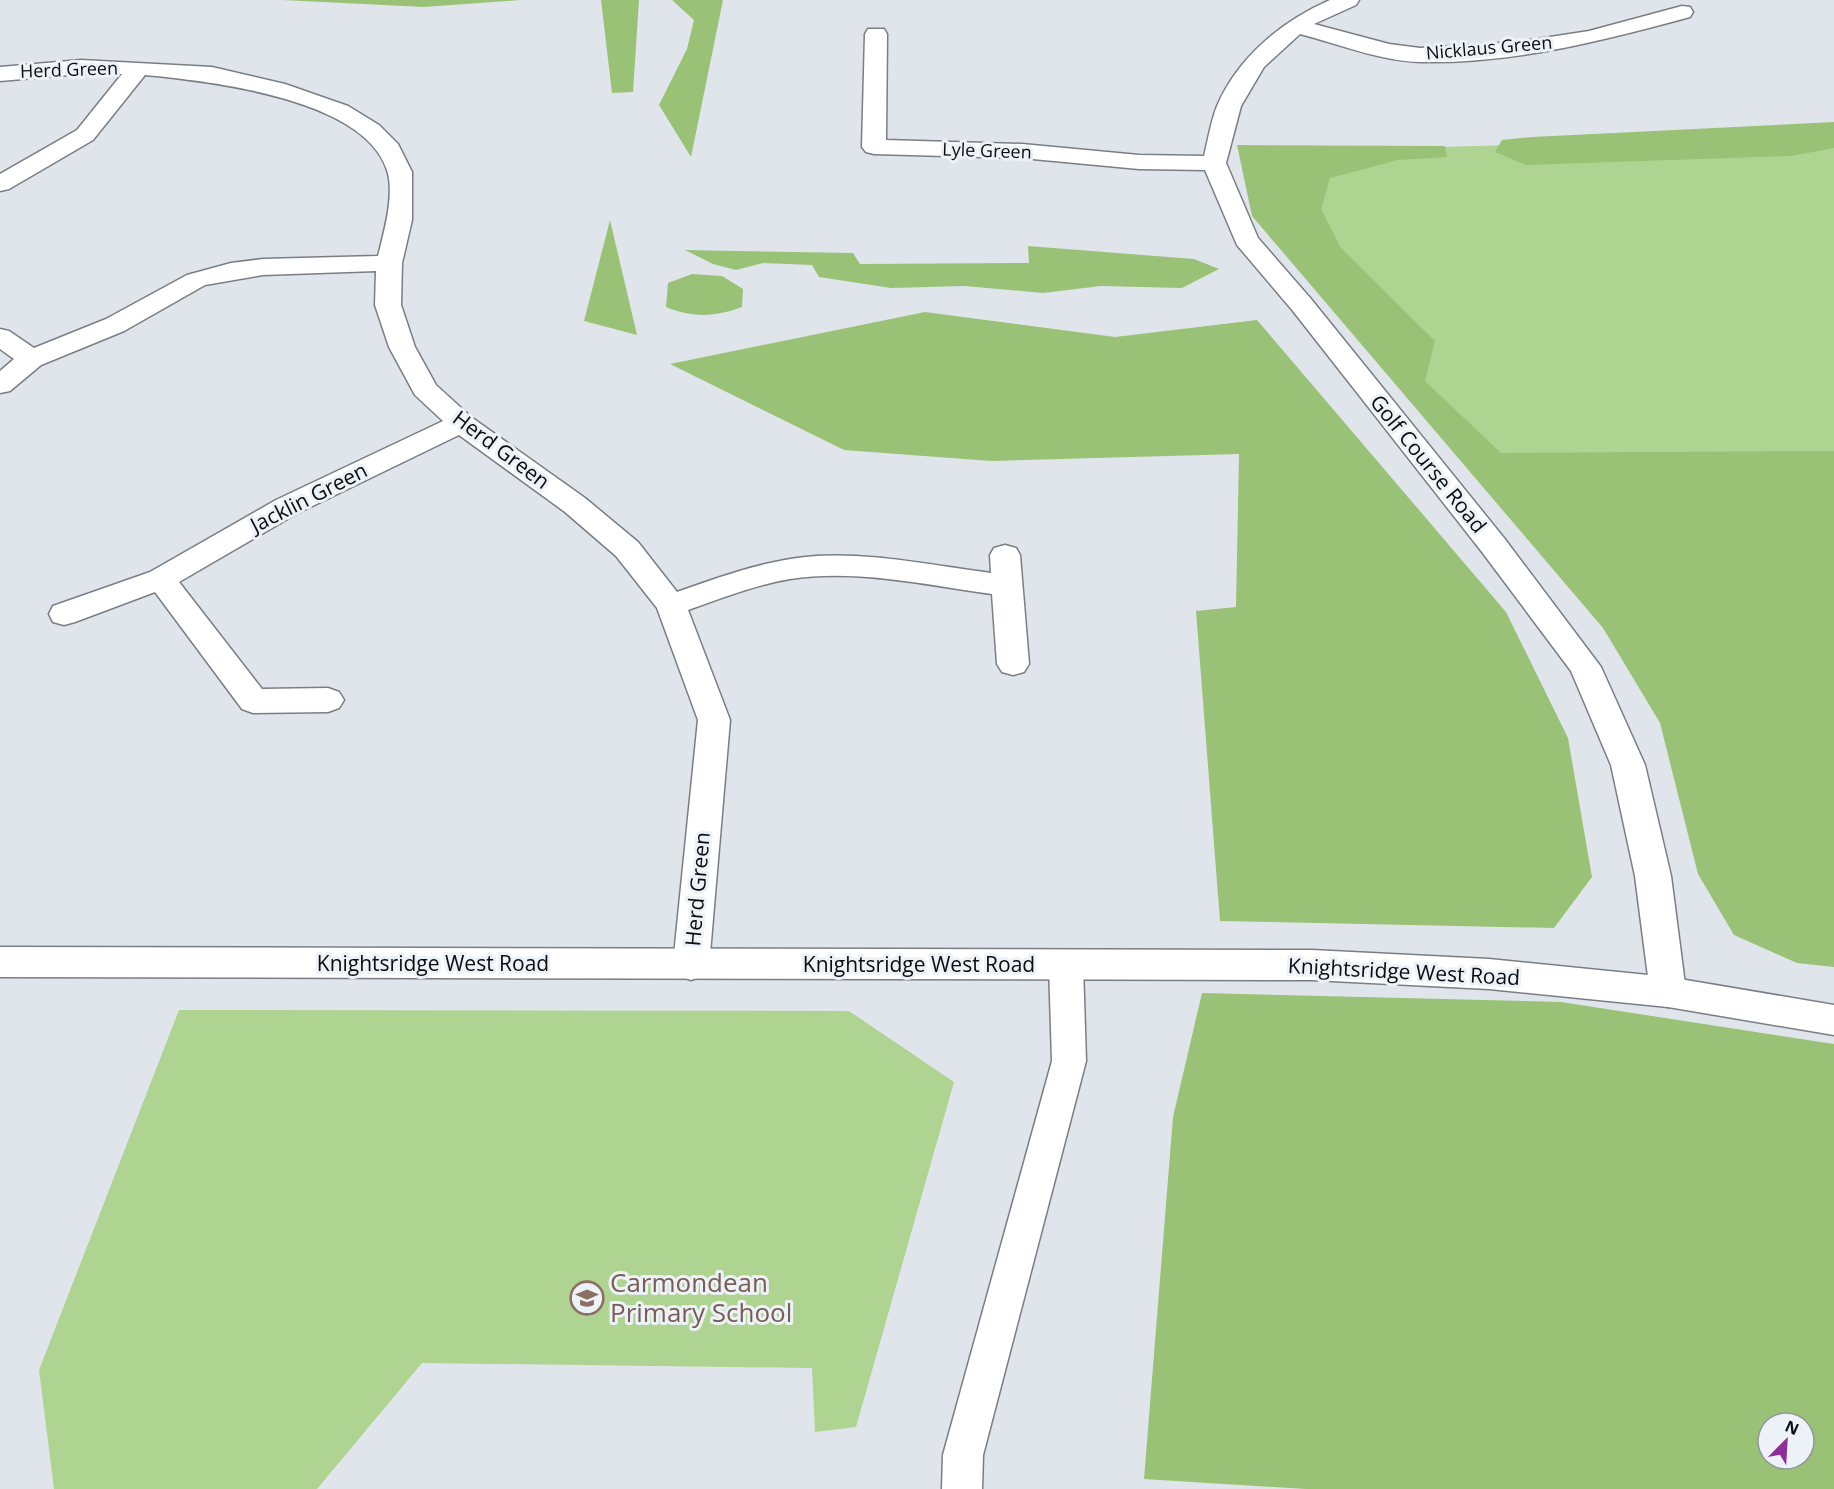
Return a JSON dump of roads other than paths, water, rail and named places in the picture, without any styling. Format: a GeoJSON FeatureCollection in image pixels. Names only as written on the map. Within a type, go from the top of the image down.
{"type":"FeatureCollection","features":[{"type":"Feature","properties":{"kind":"street"},"geometry":{"type":"LineString","coordinates":[[1214,162],[1229,106],[1255,63],[1296,26],[1347,0]]}},
{"type":"Feature","properties":{"kind":"street","name":"Nicklaus Green"},"geometry":{"type":"LineString","coordinates":[[1296,26],[1388,51],[1420,55],[1517,49],[1591,37],[1682,12]]}},
{"type":"Feature","properties":{"kind":"street","name":"Lyle Green"},"geometry":{"type":"LineString","coordinates":[[876,33],[874,147],[1022,151],[1139,162],[1214,162]]}},
{"type":"Feature","properties":{"kind":"street","name":"Herd Green"},"geometry":{"type":"LineString","coordinates":[[0,74],[81,67],[139,68],[212,74],[277,89],[340,111],[371,130],[390,149],[400,172],[400,220],[389,263],[388,305],[402,347],[425,389],[461,423],[574,505],[627,549],[671,605],[714,720],[692,965]]}},
{"type":"Feature","properties":{"kind":"street","name":"Herd Green"},"geometry":{"type":"LineString","coordinates":[[0,184],[85,135],[139,68]]}},
{"type":"Feature","properties":{"kind":"street","name":"Golf Course Road"},"geometry":{"type":"LineString","coordinates":[[1214,162],[1246,240],[1302,305],[1493,545],[1585,667],[1628,765],[1653,876],[1668,992]]}},
{"type":"Feature","properties":{"kind":"street"},"geometry":{"type":"LineString","coordinates":[[0,385],[32,359],[115,325],[196,280],[231,271],[263,267],[389,263]]}},
{"type":"Feature","properties":{"kind":"street"},"geometry":{"type":"LineString","coordinates":[[0,337],[32,359]]}},
{"type":"Feature","properties":{"kind":"street","name":"Jacklin Green"},"geometry":{"type":"LineString","coordinates":[[63,614],[161,579],[286,507],[461,423]]}},
{"type":"Feature","properties":{"kind":"street"},"geometry":{"type":"LineString","coordinates":[[671,605],[749,578],[807,567],[865,566],[1006,570],[1013,664]]}},
{"type":"Feature","properties":{"kind":"street"},"geometry":{"type":"LineString","coordinates":[[161,579],[253,702],[328,700]]}},
{"type":"Feature","properties":{"kind":"street","name":"Knightsridge West Road"},"geometry":{"type":"LineString","coordinates":[[0,962],[1323,966],[1489,974],[1668,992],[1834,1020]]}},
{"type":"Feature","properties":{"kind":"lane"},"geometry":{"type":"LineString","coordinates":[[963,1489],[963,1455],[1070,1061],[1066,965]]}},
{"type":"Feature","properties":{"kind":"place","name":"Carmondean Primary School"},"geometry":{"type":"Point","coordinates":[587,1298]}}]}
